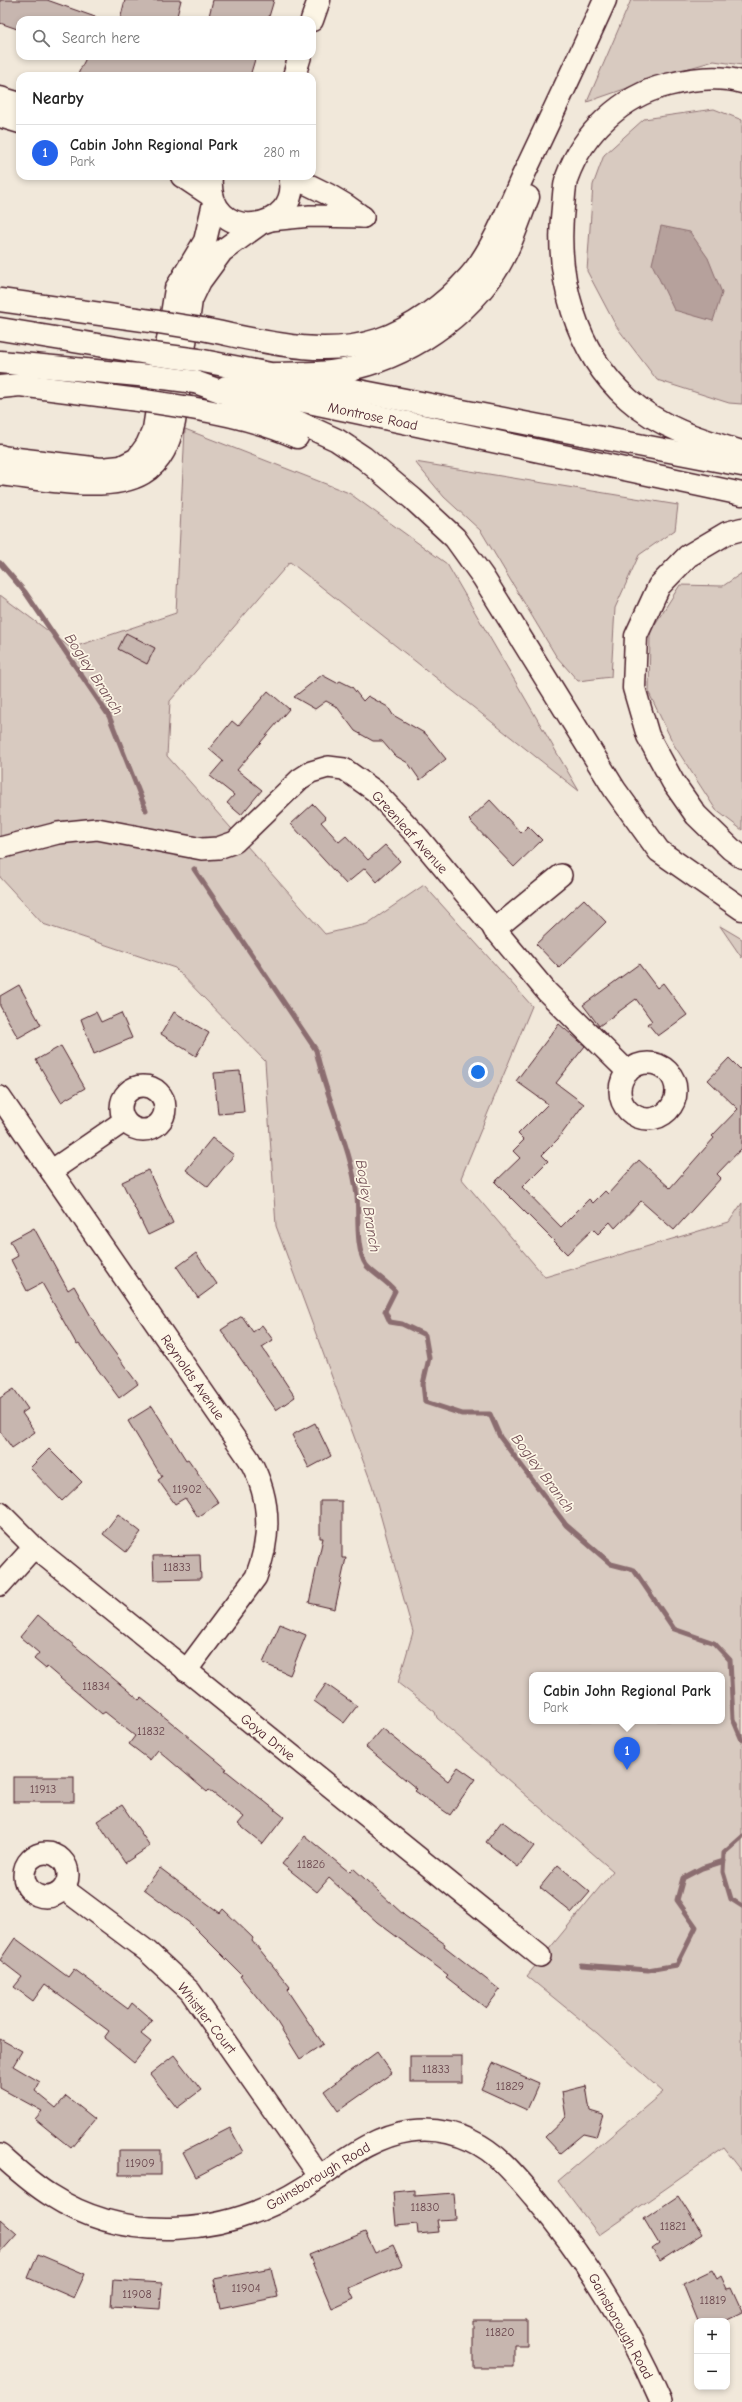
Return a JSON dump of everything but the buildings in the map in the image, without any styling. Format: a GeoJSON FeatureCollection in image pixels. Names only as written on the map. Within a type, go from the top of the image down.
{"type":"FeatureCollection","features":[{"type":"Feature","properties":{"kind":"main road"},"geometry":{"type":"LineString","coordinates":[[313,16],[318,0]]}},
{"type":"Feature","properties":{"kind":"main road"},"geometry":{"type":"LineString","coordinates":[[0,300],[158,322],[202,329],[286,346],[313,348],[344,346],[378,340],[411,326],[444,302],[470,275],[496,235],[605,0]]}},
{"type":"Feature","properties":{"kind":"main road"},"geometry":{"type":"LineString","coordinates":[[295,72],[299,60]]}},
{"type":"Feature","properties":{"kind":"main road"},"geometry":{"type":"LineString","coordinates":[[276,374],[331,372],[368,364],[400,353],[454,318],[495,272],[511,242],[577,63]]}},
{"type":"Feature","properties":{"kind":"main road"},"geometry":{"type":"LineString","coordinates":[[742,82],[734,80],[688,80],[650,89],[615,110],[586,139],[567,178],[561,228],[565,281],[578,329],[602,371],[628,400],[659,421],[696,439],[742,452]]}},
{"type":"Feature","properties":{"kind":"main road"},"geometry":{"type":"LineString","coordinates":[[0,98],[16,103]]}},
{"type":"Feature","properties":{"kind":"main road"},"geometry":{"type":"LineString","coordinates":[[0,116],[16,121]]}},
{"type":"Feature","properties":{"kind":"main road"},"geometry":{"type":"LineString","coordinates":[[190,180],[212,191],[228,219],[244,225],[264,222]]}},
{"type":"Feature","properties":{"kind":"main road"},"geometry":{"type":"LineString","coordinates":[[0,461],[96,484],[121,481],[143,474],[158,459],[169,442],[174,422],[191,300],[200,281],[222,251],[281,212],[290,195],[290,180]]}},
{"type":"Feature","properties":{"kind":"main road"},"geometry":{"type":"LineString","coordinates":[[0,461],[101,469],[121,467],[136,458],[147,445],[154,429],[176,289],[205,241],[212,191]]}},
{"type":"Feature","properties":{"kind":"main road","name":"Montrose Road"},"geometry":{"type":"LineString","coordinates":[[0,329],[198,360],[276,374],[742,465]]}},
{"type":"Feature","properties":{"kind":"main road","name":"Montrose Road"},"geometry":{"type":"LineString","coordinates":[[0,362],[149,376],[271,394],[742,494]]}},
{"type":"Feature","properties":{"kind":"main road"},"geometry":{"type":"LineString","coordinates":[[195,382],[265,407],[337,440],[364,458],[413,499],[455,538],[483,577],[615,790],[659,851],[742,909]]}},
{"type":"Feature","properties":{"kind":"main road"},"geometry":{"type":"LineString","coordinates":[[0,387],[20,385],[146,401],[234,415],[276,428],[355,465],[413,499]]}},
{"type":"Feature","properties":{"kind":"main road"},"geometry":{"type":"LineString","coordinates":[[742,529],[727,532],[688,556],[659,586],[636,636],[634,688],[648,736],[673,782],[696,815],[731,849],[742,857]]}},
{"type":"Feature","properties":{"kind":"street"},"geometry":{"type":"LineString","coordinates":[[264,222],[310,216],[363,217],[345,203],[312,185],[298,180]]}},
{"type":"Feature","properties":{"kind":"street","name":"Greenleaf Avenue"},"geometry":{"type":"LineString","coordinates":[[0,848],[58,833],[97,829],[202,849],[218,848],[235,842],[300,779],[311,772],[328,767],[344,769],[375,791],[413,832],[547,992],[628,1072]]}},
{"type":"Feature","properties":{"kind":"street"},"geometry":{"type":"LineString","coordinates":[[494,930],[561,875]]}},
{"type":"Feature","properties":{"kind":"street","name":"Reynolds Avenue"},"geometry":{"type":"LineString","coordinates":[[0,1097],[249,1459],[258,1475],[264,1492],[268,1533],[262,1562],[256,1577],[186,1671]]}},
{"type":"Feature","properties":{"kind":"street"},"geometry":{"type":"LineString","coordinates":[[51,1171],[124,1121]]}},
{"type":"Feature","properties":{"kind":"street","name":"Goya Drive"},"geometry":{"type":"LineString","coordinates":[[0,1513],[34,1547],[540,1956]]}},
{"type":"Feature","properties":{"kind":"street"},"geometry":{"type":"LineString","coordinates":[[0,1586],[34,1547]]}},
{"type":"Feature","properties":{"kind":"street","name":"Whistler Court"},"geometry":{"type":"LineString","coordinates":[[64,1889],[147,1951],[190,1991],[320,2177]]}},
{"type":"Feature","properties":{"kind":"street","name":"Gainsborough Road"},"geometry":{"type":"LineString","coordinates":[[0,2155],[49,2195],[71,2206],[116,2222],[162,2228],[188,2229],[232,2221],[283,2200],[320,2177],[358,2150],[376,2140],[412,2130],[440,2131],[473,2141],[494,2155],[513,2172],[553,2219],[590,2268],[631,2338],[661,2402]]}},
{"type":"Feature","properties":{"kind":"shaded area"},"geometry":{"type":"Polygon","coordinates":[[[631,0],[742,0],[742,65],[714,61],[665,75],[587,102],[631,0]]]}},
{"type":"Feature","properties":{"kind":"shaded area"},"geometry":{"type":"Polygon","coordinates":[[[714,109],[742,120],[742,404],[729,403],[657,380],[616,326],[587,271],[593,185],[604,155],[644,119],[714,109]]]}},
{"type":"Feature","properties":{"kind":"shaded area"},"geometry":{"type":"Polygon","coordinates":[[[661,226],[690,232],[708,258],[722,293],[713,321],[674,310],[652,264],[661,226]]]}},
{"type":"Feature","properties":{"kind":"shaded area"},"geometry":{"type":"Polygon","coordinates":[[[185,429],[349,493],[447,564],[579,791],[290,562],[170,701],[167,756],[325,934],[367,924],[424,885],[532,1006],[461,1178],[545,1277],[729,1222],[742,1203],[742,2171],[724,2148],[599,2235],[558,2181],[663,2092],[597,2033],[527,1976],[613,1871],[437,1718],[435,1712],[398,1683],[413,1632],[372,1485],[276,1226],[265,1061],[175,968],[43,924],[0,877],[0,595],[71,648],[176,613],[185,429]]]}},
{"type":"Feature","properties":{"kind":"shaded area"},"geometry":{"type":"Polygon","coordinates":[[[415,462],[678,505],[675,530],[639,555],[615,608],[611,677],[578,681],[556,656],[481,531],[444,497],[415,462]]]}},
{"type":"Feature","properties":{"kind":"shaded area"},"geometry":{"type":"Polygon","coordinates":[[[742,573],[742,830],[716,810],[674,745],[649,693],[650,632],[680,585],[723,586],[742,573]]]}},
{"type":"Feature","properties":{"kind":"shaded area"},"geometry":{"type":"Polygon","coordinates":[[[720,926],[742,939],[742,958],[720,926]]]}},
{"type":"Feature","properties":{"kind":"waterway","name":"Bogley Branch"},"geometry":{"type":"LineString","coordinates":[[0,563],[25,592],[109,716],[146,810]]}},
{"type":"Feature","properties":{"kind":"waterway","name":"Bogley Branch"},"geometry":{"type":"LineString","coordinates":[[194,869],[316,1050],[320,1068],[354,1177],[357,1196],[359,1241],[363,1258],[368,1268],[395,1291],[385,1311],[390,1322],[402,1324],[425,1335],[429,1358],[423,1384],[425,1402],[462,1414],[490,1414],[500,1437],[566,1525],[611,1564],[634,1570],[674,1629],[714,1643],[730,1660],[733,1719],[742,1740]]}},
{"type":"Feature","properties":{"kind":"waterway"},"geometry":{"type":"LineString","coordinates":[[742,1837],[724,1853],[723,1872],[731,1899],[742,1906]]}},
{"type":"Feature","properties":{"kind":"waterway"},"geometry":{"type":"LineString","coordinates":[[581,1965],[648,1970],[677,1965],[696,1927],[677,1900],[683,1878],[702,1868],[724,1861]]}},
{"type":"Feature","properties":{"kind":"place","name":"Cabin John Regional Park"},"geometry":{"type":"Point","coordinates":[627,1770]}}]}
